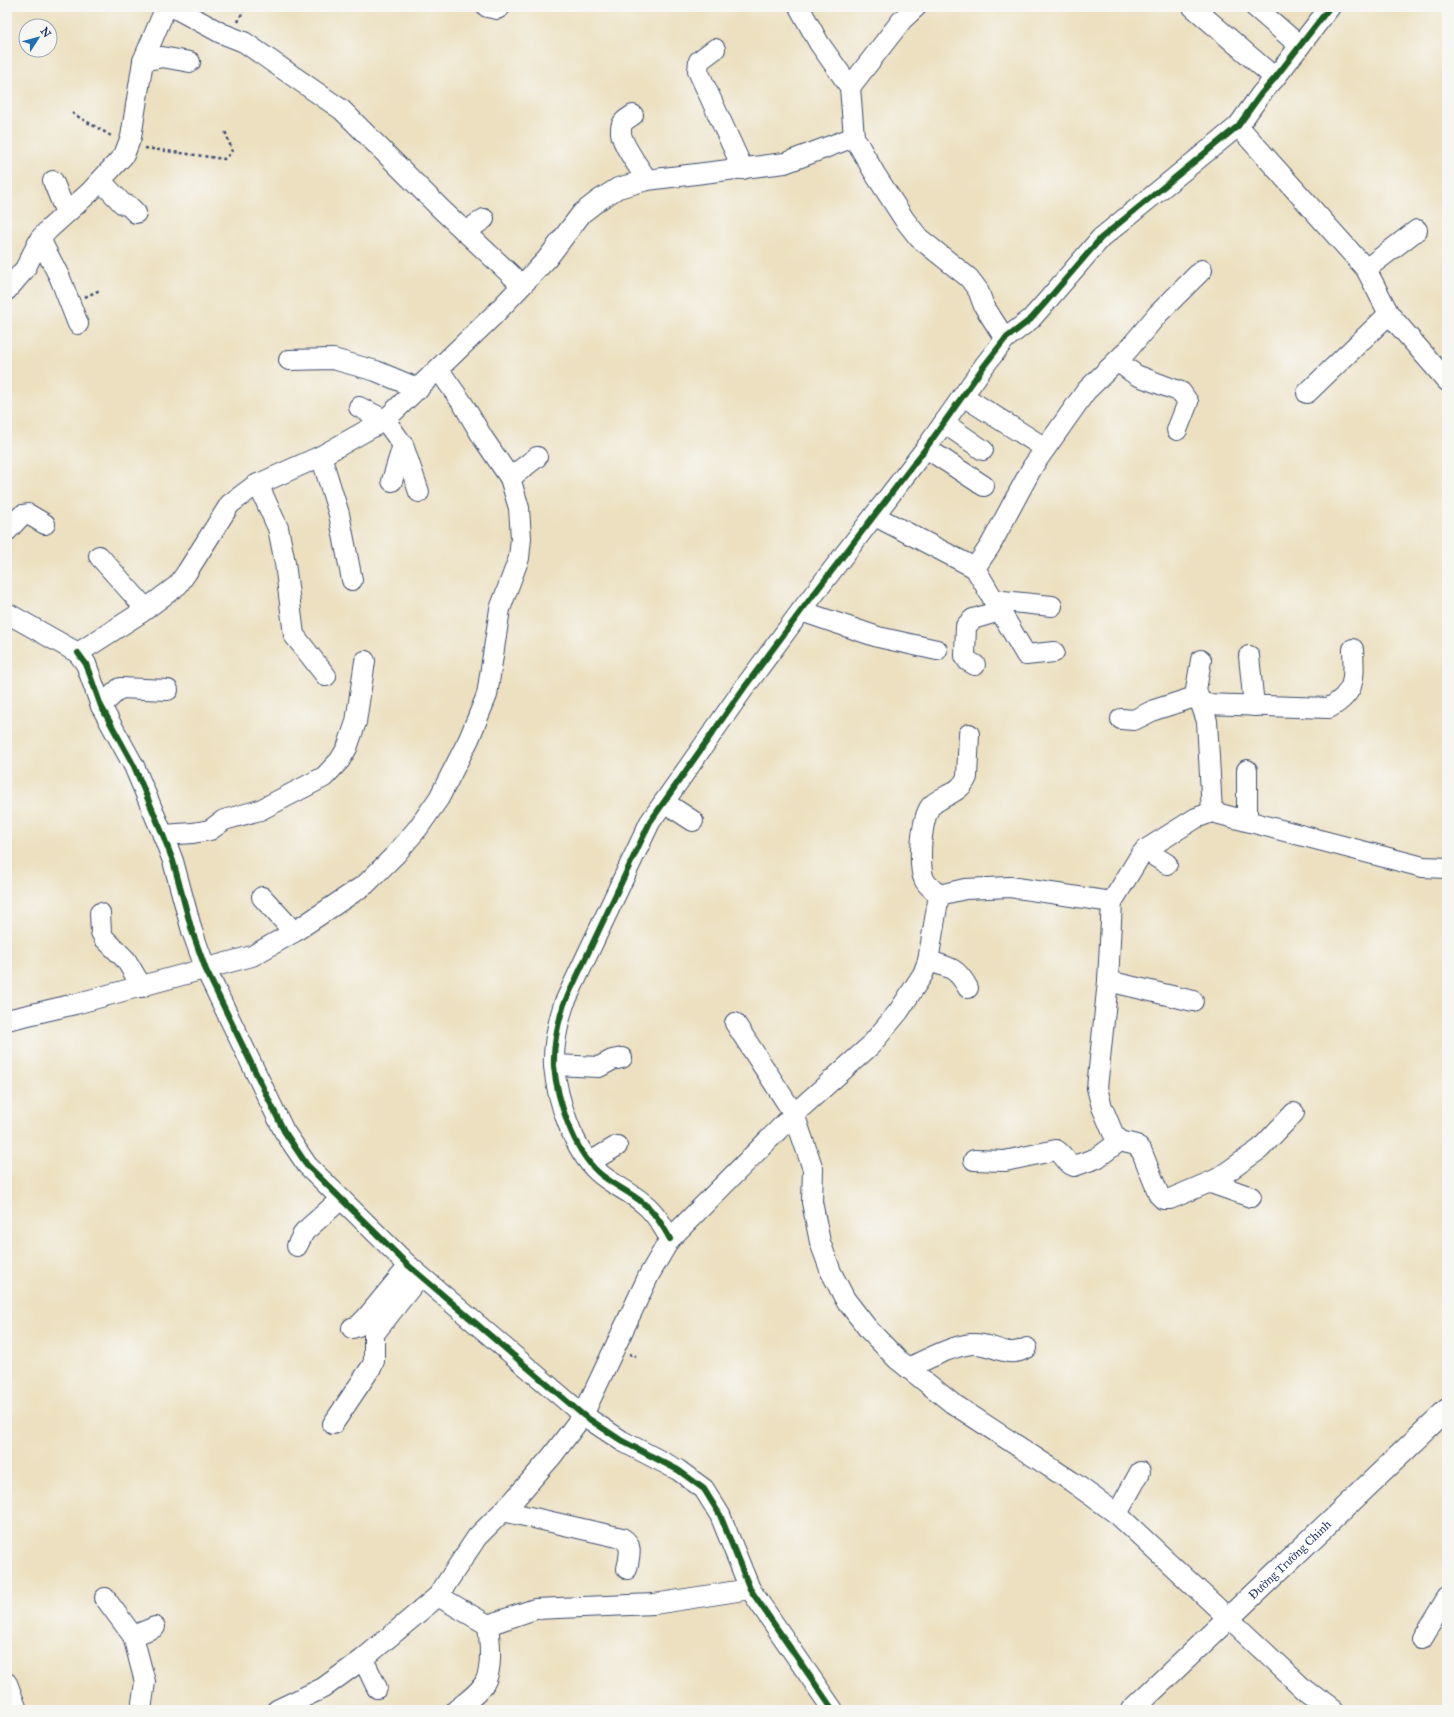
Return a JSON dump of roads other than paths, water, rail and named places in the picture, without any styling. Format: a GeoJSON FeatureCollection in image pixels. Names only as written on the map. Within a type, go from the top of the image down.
{"type":"FeatureCollection","features":[{"type":"Feature","properties":{"kind":"main road","name":"Đường Trường Chinh"},"geometry":{"type":"LineString","coordinates":[[1132,1710],[1447,1410]]}},
{"type":"Feature","properties":{"kind":"street"},"geometry":{"type":"LineString","coordinates":[[7,290],[25,269],[40,239],[118,163],[128,146],[143,61],[166,7]]}},
{"type":"Feature","properties":{"kind":"street"},"geometry":{"type":"LineString","coordinates":[[173,7],[221,33],[244,42],[342,110],[465,232],[522,285]]}},
{"type":"Feature","properties":{"kind":"street"},"geometry":{"type":"LineString","coordinates":[[487,7],[498,9],[500,7]]}},
{"type":"Feature","properties":{"kind":"street"},"geometry":{"type":"LineString","coordinates":[[799,7],[818,43],[850,87],[854,137],[904,220],[919,238],[969,278],[978,290],[984,306],[1005,339]]}},
{"type":"Feature","properties":{"kind":"street"},"geometry":{"type":"LineString","coordinates":[[850,87],[902,20],[916,7]]}},
{"type":"Feature","properties":{"kind":"street"},"geometry":{"type":"LineString","coordinates":[[1193,7],[1275,78]]}},
{"type":"Feature","properties":{"kind":"street"},"geometry":{"type":"LineString","coordinates":[[1255,7],[1300,46]]}},
{"type":"Feature","properties":{"kind":"street"},"geometry":{"type":"LineString","coordinates":[[670,1239],[660,1221],[644,1203],[598,1172],[580,1148],[567,1121],[558,1092],[554,1066],[557,1027],[564,1004],[650,822],[801,611],[926,448],[1005,339],[1031,319],[1101,238],[1238,126],[1261,94],[1330,7]]}},
{"type":"Feature","properties":{"kind":"street"},"geometry":{"type":"LineString","coordinates":[[715,49],[700,61],[698,71],[743,169]]}},
{"type":"Feature","properties":{"kind":"street"},"geometry":{"type":"LineString","coordinates":[[143,61],[162,57],[190,62]]}},
{"type":"Feature","properties":{"kind":"street"},"geometry":{"type":"LineString","coordinates":[[633,115],[624,120],[620,129],[623,141],[647,180]]}},
{"type":"Feature","properties":{"kind":"street"},"geometry":{"type":"LineString","coordinates":[[1238,126],[1366,269],[1389,314],[1447,381]]}},
{"type":"Feature","properties":{"kind":"street"},"geometry":{"type":"LineString","coordinates":[[78,653],[146,609],[178,585],[230,504],[258,484],[321,456],[386,420],[439,370],[522,285],[547,259],[582,213],[599,200],[618,188],[647,180],[785,163],[854,137]]}},
{"type":"Feature","properties":{"kind":"street"},"geometry":{"type":"LineString","coordinates":[[101,180],[123,210]]}},
{"type":"Feature","properties":{"kind":"street"},"geometry":{"type":"LineString","coordinates":[[53,181],[66,213]]}},
{"type":"Feature","properties":{"kind":"street"},"geometry":{"type":"LineString","coordinates":[[465,232],[484,219]]}},
{"type":"Feature","properties":{"kind":"street"},"geometry":{"type":"LineString","coordinates":[[1366,269],[1416,230]]}},
{"type":"Feature","properties":{"kind":"street"},"geometry":{"type":"LineString","coordinates":[[40,239],[60,278],[78,324]]}},
{"type":"Feature","properties":{"kind":"street"},"geometry":{"type":"LineString","coordinates":[[975,568],[984,557],[1033,466],[1086,391],[1117,361],[1158,314],[1202,270]]}},
{"type":"Feature","properties":{"kind":"street"},"geometry":{"type":"LineString","coordinates":[[1306,393],[1389,314]]}},
{"type":"Feature","properties":{"kind":"street"},"geometry":{"type":"LineString","coordinates":[[289,360],[333,359],[376,371],[419,388]]}},
{"type":"Feature","properties":{"kind":"street"},"geometry":{"type":"LineString","coordinates":[[1117,361],[1136,375],[1181,392],[1188,402],[1177,430]]}},
{"type":"Feature","properties":{"kind":"street"},"geometry":{"type":"LineString","coordinates":[[7,1020],[142,987],[252,956],[294,932],[366,884],[384,868],[418,828],[439,798],[469,739],[487,695],[500,609],[519,558],[521,538],[519,508],[510,478],[483,438],[463,404],[439,370]]}},
{"type":"Feature","properties":{"kind":"street"},"geometry":{"type":"LineString","coordinates":[[963,396],[1045,448]]}},
{"type":"Feature","properties":{"kind":"street"},"geometry":{"type":"LineString","coordinates":[[359,407],[386,420],[403,444],[419,492]]}},
{"type":"Feature","properties":{"kind":"street"},"geometry":{"type":"LineString","coordinates":[[944,423],[983,450]]}},
{"type":"Feature","properties":{"kind":"street"},"geometry":{"type":"LineString","coordinates":[[392,481],[403,444]]}},
{"type":"Feature","properties":{"kind":"street"},"geometry":{"type":"LineString","coordinates":[[926,448],[984,486]]}},
{"type":"Feature","properties":{"kind":"street"},"geometry":{"type":"LineString","coordinates":[[321,456],[339,514],[352,580]]}},
{"type":"Feature","properties":{"kind":"street"},"geometry":{"type":"LineString","coordinates":[[510,478],[537,457]]}},
{"type":"Feature","properties":{"kind":"street"},"geometry":{"type":"LineString","coordinates":[[258,484],[278,528],[285,563],[294,635],[326,676]]}},
{"type":"Feature","properties":{"kind":"street"},"geometry":{"type":"LineString","coordinates":[[7,531],[22,515],[28,514],[45,524]]}},
{"type":"Feature","properties":{"kind":"street"},"geometry":{"type":"LineString","coordinates":[[875,516],[975,568],[1026,655],[1054,652]]}},
{"type":"Feature","properties":{"kind":"street"},"geometry":{"type":"LineString","coordinates":[[99,556],[146,609]]}},
{"type":"Feature","properties":{"kind":"street"},"geometry":{"type":"LineString","coordinates":[[975,665],[968,662],[965,656],[966,626],[973,619],[996,605],[1052,606]]}},
{"type":"Feature","properties":{"kind":"street"},"geometry":{"type":"LineString","coordinates":[[801,611],[890,640],[937,650]]}},
{"type":"Feature","properties":{"kind":"street"},"geometry":{"type":"LineString","coordinates":[[8,617],[78,653],[86,664],[101,706],[134,766],[163,835],[173,861],[192,931],[206,970],[284,1131],[307,1165],[414,1271],[582,1415],[622,1441],[678,1470],[704,1489],[720,1514],[750,1589],[833,1710]]}},
{"type":"Feature","properties":{"kind":"street"},"geometry":{"type":"LineString","coordinates":[[1121,719],[1134,720],[1154,710],[1200,700],[1254,706],[1321,709],[1333,706],[1349,693],[1352,688],[1354,678],[1353,649]]}},
{"type":"Feature","properties":{"kind":"street"},"geometry":{"type":"LineString","coordinates":[[1249,656],[1254,706]]}},
{"type":"Feature","properties":{"kind":"street"},"geometry":{"type":"LineString","coordinates":[[1201,660],[1196,690],[1207,721],[1212,812]]}},
{"type":"Feature","properties":{"kind":"street"},"geometry":{"type":"LineString","coordinates":[[163,835],[210,830],[224,820],[260,810],[324,777],[340,760],[347,748],[354,729],[365,661]]}},
{"type":"Feature","properties":{"kind":"street"},"geometry":{"type":"LineString","coordinates":[[101,706],[117,689],[120,688],[168,690]]}},
{"type":"Feature","properties":{"kind":"street"},"geometry":{"type":"LineString","coordinates":[[939,895],[924,881],[923,876],[921,855],[925,815],[932,805],[960,788],[965,783],[967,777],[969,734]]}},
{"type":"Feature","properties":{"kind":"street"},"geometry":{"type":"LineString","coordinates":[[1247,770],[1247,821]]}},
{"type":"Feature","properties":{"kind":"street"},"geometry":{"type":"LineString","coordinates":[[664,802],[693,821]]}},
{"type":"Feature","properties":{"kind":"street"},"geometry":{"type":"LineString","coordinates":[[1294,1114],[1260,1149],[1211,1183],[1170,1199],[1163,1199],[1159,1195],[1139,1148],[1136,1145],[1120,1141],[1113,1132],[1102,1107],[1097,1088],[1108,981],[1112,902],[1145,850],[1196,818],[1212,812],[1423,867],[1447,868]]}},
{"type":"Feature","properties":{"kind":"street"},"geometry":{"type":"LineString","coordinates":[[1145,850],[1167,864]]}},
{"type":"Feature","properties":{"kind":"street"},"geometry":{"type":"LineString","coordinates":[[939,895],[965,889],[1010,886],[1112,902]]}},
{"type":"Feature","properties":{"kind":"street"},"geometry":{"type":"LineString","coordinates":[[278,1710],[323,1688],[363,1659],[438,1596],[477,1537],[503,1511],[552,1456],[582,1415],[649,1275],[670,1239],[794,1114],[870,1046],[899,1010],[923,974],[928,961],[939,895]]}},
{"type":"Feature","properties":{"kind":"street"},"geometry":{"type":"LineString","coordinates":[[262,898],[294,932]]}},
{"type":"Feature","properties":{"kind":"street"},"geometry":{"type":"LineString","coordinates":[[100,913],[101,932],[104,938],[126,960],[142,987]]}},
{"type":"Feature","properties":{"kind":"street"},"geometry":{"type":"LineString","coordinates":[[928,961],[949,966],[958,972],[968,988]]}},
{"type":"Feature","properties":{"kind":"street"},"geometry":{"type":"LineString","coordinates":[[1108,981],[1194,1001]]}},
{"type":"Feature","properties":{"kind":"street"},"geometry":{"type":"LineString","coordinates":[[735,1023],[794,1114],[813,1169],[812,1202],[820,1242],[831,1272],[845,1299],[869,1330],[908,1368],[952,1403],[1071,1481],[1117,1514],[1305,1690],[1332,1710]]}},
{"type":"Feature","properties":{"kind":"street"},"geometry":{"type":"LineString","coordinates":[[554,1066],[599,1067],[612,1060],[622,1058]]}},
{"type":"Feature","properties":{"kind":"street"},"geometry":{"type":"LineString","coordinates":[[974,1160],[1005,1161],[1056,1150],[1061,1152],[1071,1165],[1074,1166],[1097,1158],[1120,1141]]}},
{"type":"Feature","properties":{"kind":"street"},"geometry":{"type":"LineString","coordinates":[[590,1162],[617,1146]]}},
{"type":"Feature","properties":{"kind":"street"},"geometry":{"type":"LineString","coordinates":[[1211,1183],[1251,1197]]}},
{"type":"Feature","properties":{"kind":"street"},"geometry":{"type":"LineString","coordinates":[[297,1246],[304,1232],[341,1199]]}},
{"type":"Feature","properties":{"kind":"street"},"geometry":{"type":"LineString","coordinates":[[352,1328],[358,1326],[414,1271]]}},
{"type":"Feature","properties":{"kind":"street"},"geometry":{"type":"LineString","coordinates":[[333,1424],[372,1366],[374,1361],[374,1334],[414,1271]]}},
{"type":"Feature","properties":{"kind":"street"},"geometry":{"type":"LineString","coordinates":[[908,1368],[942,1352],[970,1344],[984,1344],[1007,1353],[1018,1353],[1027,1348]]}},
{"type":"Feature","properties":{"kind":"street"},"geometry":{"type":"LineString","coordinates":[[1117,1514],[1140,1472]]}},
{"type":"Feature","properties":{"kind":"street"},"geometry":{"type":"LineString","coordinates":[[503,1511],[622,1538],[628,1542],[630,1548],[626,1569]]}},
{"type":"Feature","properties":{"kind":"street"},"geometry":{"type":"LineString","coordinates":[[438,1596],[488,1625],[535,1609],[654,1604],[750,1589]]}},
{"type":"Feature","properties":{"kind":"street"},"geometry":{"type":"LineString","coordinates":[[105,1598],[132,1636],[145,1682],[141,1710]]}},
{"type":"Feature","properties":{"kind":"street"},"geometry":{"type":"LineString","coordinates":[[1422,1638],[1447,1598]]}},
{"type":"Feature","properties":{"kind":"street"},"geometry":{"type":"LineString","coordinates":[[456,1710],[485,1684],[490,1650],[488,1625]]}},
{"type":"Feature","properties":{"kind":"street"},"geometry":{"type":"LineString","coordinates":[[132,1636],[155,1627]]}},
{"type":"Feature","properties":{"kind":"street"},"geometry":{"type":"LineString","coordinates":[[363,1659],[377,1688]]}},
{"type":"Feature","properties":{"kind":"street"},"geometry":{"type":"LineString","coordinates":[[7,1683],[17,1710]]}}]}
